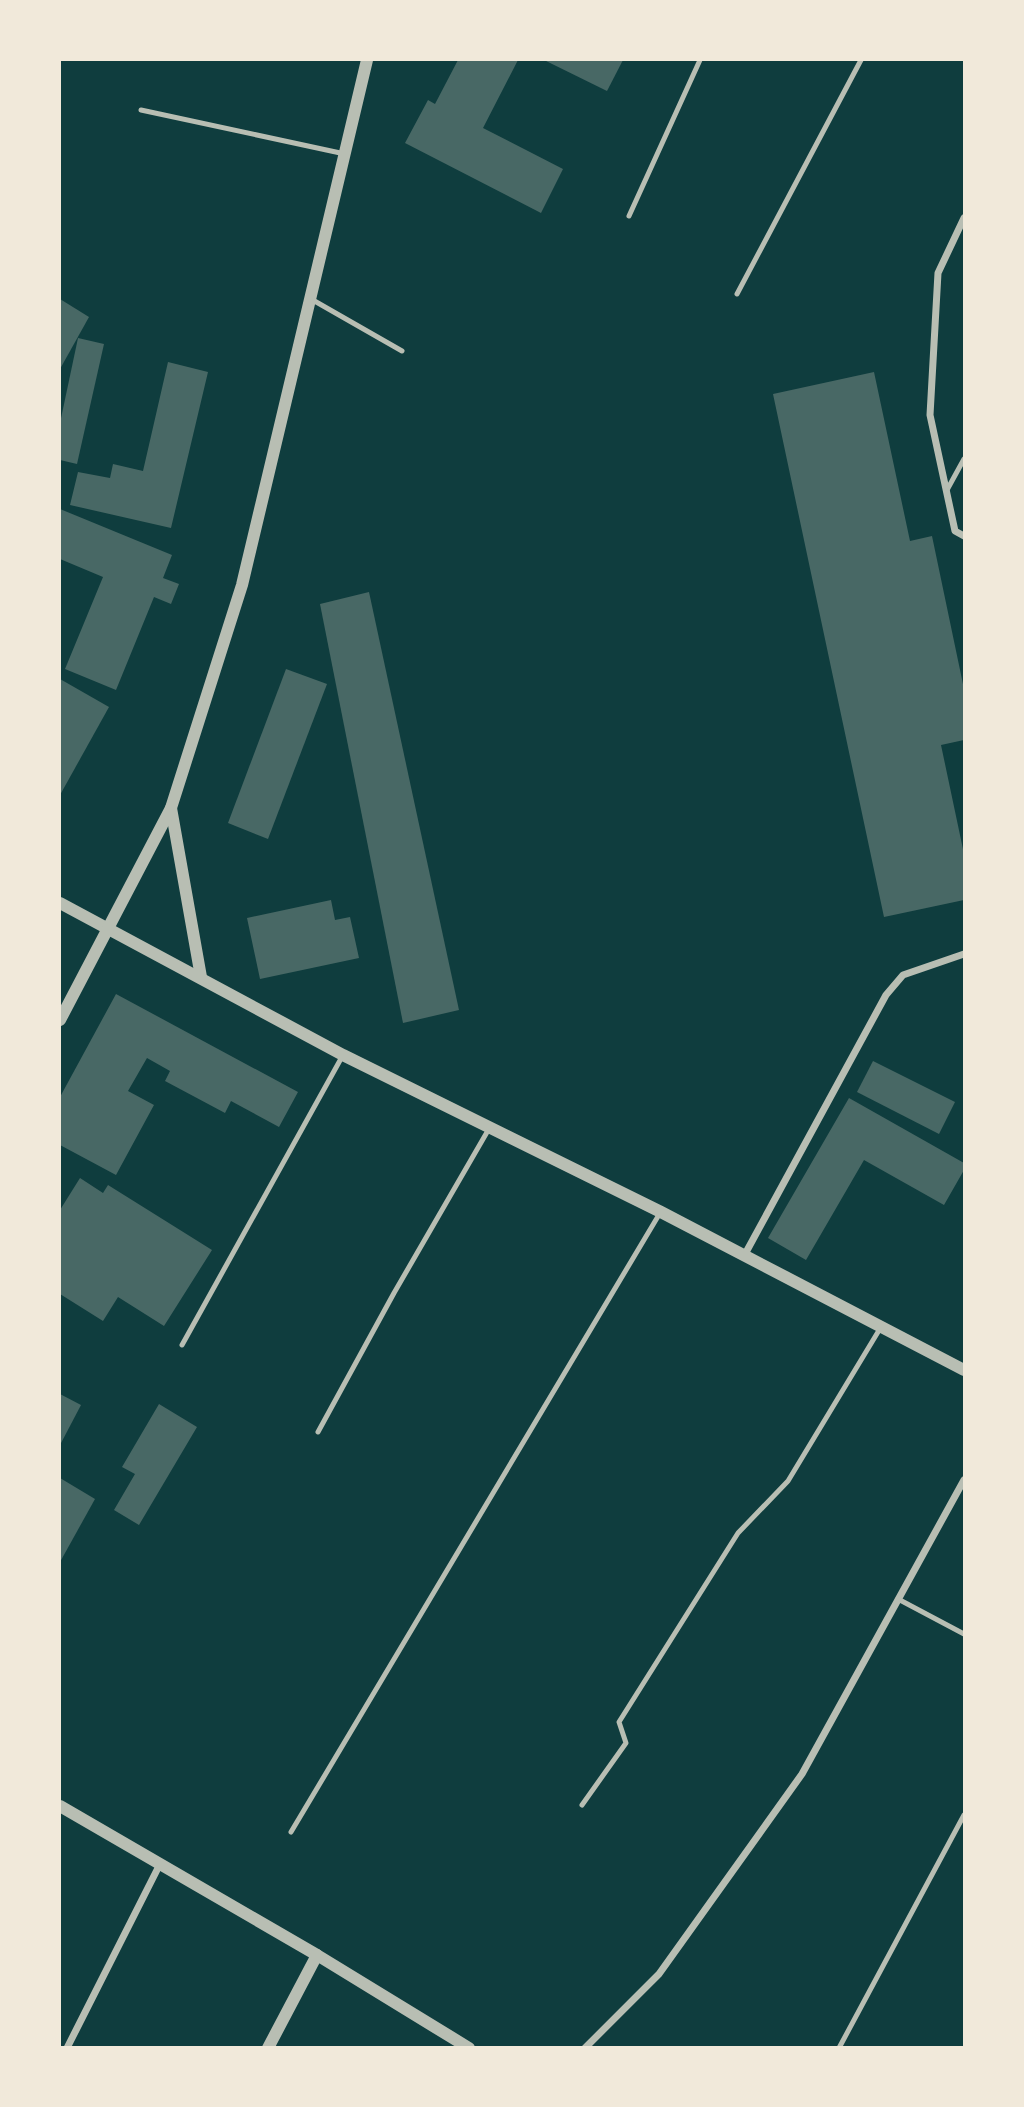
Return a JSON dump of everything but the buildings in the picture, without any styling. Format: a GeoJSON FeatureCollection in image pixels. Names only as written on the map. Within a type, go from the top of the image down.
{"type":"FeatureCollection","features":[{"type":"Feature","properties":{"kind":"street"},"geometry":{"type":"LineString","coordinates":[[60,1020],[171,808],[242,584],[367,60]]}},
{"type":"Feature","properties":{"kind":"street"},"geometry":{"type":"LineString","coordinates":[[964,218],[938,274],[930,415],[955,531],[964,536]]}},
{"type":"Feature","properties":{"kind":"street"},"geometry":{"type":"LineString","coordinates":[[171,808],[201,977]]}},
{"type":"Feature","properties":{"kind":"street"},"geometry":{"type":"LineString","coordinates":[[60,903],[343,1055],[661,1212],[964,1370]]}},
{"type":"Feature","properties":{"kind":"street"},"geometry":{"type":"LineString","coordinates":[[744,1256],[886,995],[903,975],[964,954]]}},
{"type":"Feature","properties":{"kind":"street"},"geometry":{"type":"LineString","coordinates":[[585,2048],[659,1974],[802,1774],[964,1480]]}},
{"type":"Feature","properties":{"kind":"street"},"geometry":{"type":"LineString","coordinates":[[60,1806],[317,1955],[469,2048]]}},
{"type":"Feature","properties":{"kind":"street"},"geometry":{"type":"LineString","coordinates":[[67,2048],[160,1864]]}},
{"type":"Feature","properties":{"kind":"street"},"geometry":{"type":"LineString","coordinates":[[268,2048],[317,1955]]}},
{"type":"Feature","properties":{"kind":"lane"},"geometry":{"type":"LineString","coordinates":[[629,216],[700,60]]}},
{"type":"Feature","properties":{"kind":"lane"},"geometry":{"type":"LineString","coordinates":[[737,294],[861,60]]}},
{"type":"Feature","properties":{"kind":"lane"},"geometry":{"type":"LineString","coordinates":[[141,110],[345,154]]}},
{"type":"Feature","properties":{"kind":"lane"},"geometry":{"type":"LineString","coordinates":[[309,297],[402,351]]}},
{"type":"Feature","properties":{"kind":"lane"},"geometry":{"type":"LineString","coordinates":[[947,490],[964,459]]}},
{"type":"Feature","properties":{"kind":"lane"},"geometry":{"type":"LineString","coordinates":[[181,1345],[343,1055]]}},
{"type":"Feature","properties":{"kind":"lane"},"geometry":{"type":"LineString","coordinates":[[318,1432],[394,1293],[491,1127]]}},
{"type":"Feature","properties":{"kind":"lane"},"geometry":{"type":"LineString","coordinates":[[290,1832],[661,1212]]}},
{"type":"Feature","properties":{"kind":"lane"},"geometry":{"type":"LineString","coordinates":[[582,1805],[626,1743],[619,1722],[710,1574],[738,1533],[788,1481],[881,1327]]}},
{"type":"Feature","properties":{"kind":"lane"},"geometry":{"type":"LineString","coordinates":[[898,1599],[964,1634]]}},
{"type":"Feature","properties":{"kind":"lane"},"geometry":{"type":"LineString","coordinates":[[839,2048],[964,1815]]}}]}
